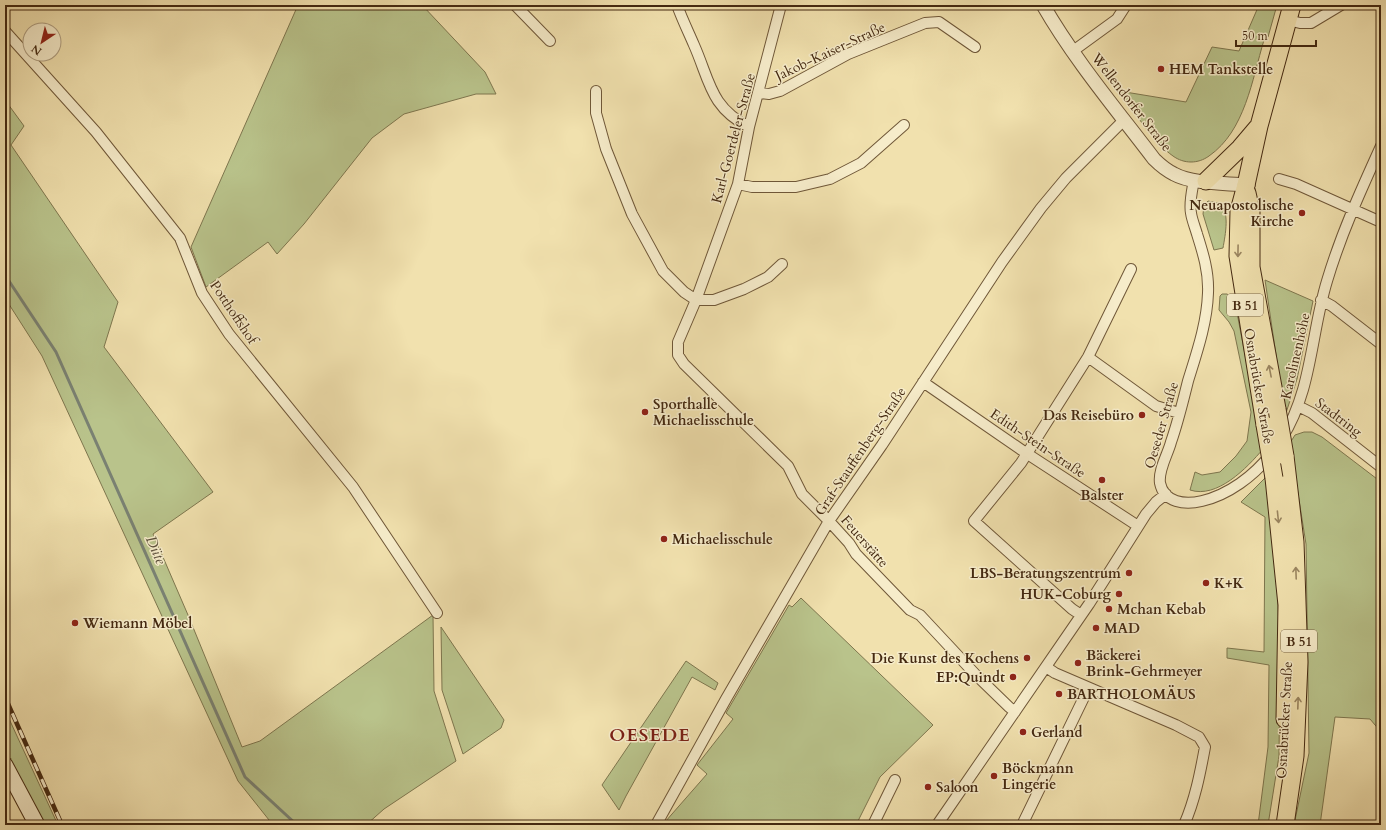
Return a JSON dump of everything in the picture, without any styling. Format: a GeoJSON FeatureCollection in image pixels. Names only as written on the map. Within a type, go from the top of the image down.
{"type":"FeatureCollection","features":[{"type":"Feature","properties":{"kind":"main road","name":"B 51"},"geometry":{"type":"LineString","coordinates":[[1246,185],[1259,126],[1290,13]]}},
{"type":"Feature","properties":{"kind":"main road"},"geometry":{"type":"LineString","coordinates":[[1200,181],[1240,148],[1259,126]]}},
{"type":"Feature","properties":{"kind":"main road","name":"Osnabrücker Straße"},"geometry":{"type":"LineString","coordinates":[[1246,185],[1251,211],[1251,267],[1286,456],[1295,542],[1299,662],[1295,756],[1285,825]]}},
{"type":"Feature","properties":{"kind":"main road","name":"Osnabrücker Straße"},"geometry":{"type":"LineString","coordinates":[[1246,185],[1239,211],[1238,256],[1274,478],[1287,605],[1284,758],[1274,825]]}},
{"type":"Feature","properties":{"kind":"main road"},"geometry":{"type":"LineString","coordinates":[[5,765],[37,825]]}},
{"type":"Feature","properties":{"kind":"street"},"geometry":{"type":"LineString","coordinates":[[515,5],[550,41]]}},
{"type":"Feature","properties":{"kind":"street"},"geometry":{"type":"LineString","coordinates":[[677,5],[709,86],[722,106],[730,115],[749,127]]}},
{"type":"Feature","properties":{"kind":"street","name":"Karl-Goerdeler-Straße"},"geometry":{"type":"LineString","coordinates":[[678,342],[696,300],[738,184],[749,127],[782,5]]}},
{"type":"Feature","properties":{"kind":"street","name":"Wellendorfer Straße"},"geometry":{"type":"LineString","coordinates":[[1043,5],[1052,22],[1124,120],[1154,159],[1163,167],[1174,174],[1200,181],[1246,185]]}},
{"type":"Feature","properties":{"kind":"street"},"geometry":{"type":"LineString","coordinates":[[1073,51],[1117,19],[1126,5]]}},
{"type":"Feature","properties":{"kind":"street"},"geometry":{"type":"LineString","coordinates":[[1290,13],[1300,24],[1311,23],[1341,5]]}},
{"type":"Feature","properties":{"kind":"street","name":"Jakob-Kaiser-Straße"},"geometry":{"type":"LineString","coordinates":[[759,93],[769,94],[780,91],[848,54],[925,23],[939,22],[975,47]]}},
{"type":"Feature","properties":{"kind":"street","name":"Potthoffshof"},"geometry":{"type":"LineString","coordinates":[[5,31],[96,132],[180,238],[202,293],[229,334],[352,487],[437,613]]}},
{"type":"Feature","properties":{"kind":"street"},"geometry":{"type":"LineString","coordinates":[[596,91],[596,113],[606,150],[632,214],[664,271],[684,292],[696,300],[714,300],[744,289],[768,277],[782,264]]}},
{"type":"Feature","properties":{"kind":"street","name":"Graf-Stauffenberg-Straße"},"geometry":{"type":"LineString","coordinates":[[656,825],[722,706],[829,521],[882,445],[1002,262],[1041,208],[1066,178],[1124,120]]}},
{"type":"Feature","properties":{"kind":"street"},"geometry":{"type":"LineString","coordinates":[[738,184],[752,187],[796,187],[830,179],[861,163],[904,125]]}},
{"type":"Feature","properties":{"kind":"street","name":"Karolinenhöhe"},"geometry":{"type":"LineString","coordinates":[[1166,494],[1172,500],[1192,503],[1220,495],[1236,486],[1265,462],[1286,432],[1298,406],[1305,382],[1321,300],[1327,280],[1352,210],[1381,146]]}},
{"type":"Feature","properties":{"kind":"street"},"geometry":{"type":"LineString","coordinates":[[1279,180],[1296,184],[1381,222]]}},
{"type":"Feature","properties":{"kind":"street","name":"Oeseder Straße"},"geometry":{"type":"LineString","coordinates":[[1166,494],[1160,482],[1160,476],[1171,443],[1202,333],[1208,292],[1204,255],[1191,214],[1190,206],[1200,181]]}},
{"type":"Feature","properties":{"kind":"street"},"geometry":{"type":"LineString","coordinates":[[1081,615],[1072,609],[974,521],[1021,463],[1088,357],[1132,269]]}},
{"type":"Feature","properties":{"kind":"street"},"geometry":{"type":"LineString","coordinates":[[1321,300],[1332,306],[1381,344]]}},
{"type":"Feature","properties":{"kind":"street","name":"Feuerstätte"},"geometry":{"type":"LineString","coordinates":[[678,342],[678,355],[684,364],[788,466],[802,494],[849,543],[856,554],[910,610],[920,615],[976,675],[1015,712]]}},
{"type":"Feature","properties":{"kind":"street"},"geometry":{"type":"LineString","coordinates":[[1088,357],[1156,406],[1179,413]]}},
{"type":"Feature","properties":{"kind":"street","name":"Edith-Stein-Straße"},"geometry":{"type":"LineString","coordinates":[[923,382],[1026,453],[1138,526]]}},
{"type":"Feature","properties":{"kind":"street","name":"Stadtring"},"geometry":{"type":"LineString","coordinates":[[1298,406],[1312,413],[1381,467]]}},
{"type":"Feature","properties":{"kind":"street"},"geometry":{"type":"LineString","coordinates":[[937,825],[1081,615],[1138,526],[1156,502],[1166,494]]}},
{"type":"Feature","properties":{"kind":"street"},"geometry":{"type":"LineString","coordinates":[[1046,667],[1054,673],[1088,689],[1199,737],[1206,747],[1191,809],[1184,825]]}},
{"type":"Feature","properties":{"kind":"street"},"geometry":{"type":"LineString","coordinates":[[1022,825],[1088,689]]}},
{"type":"Feature","properties":{"kind":"street"},"geometry":{"type":"LineString","coordinates":[[873,825],[895,780]]}},
{"type":"Feature","properties":{"kind":"green space"},"geometry":{"type":"Polygon","coordinates":[[[298,5],[422,5],[485,72],[496,94],[476,94],[404,114],[372,138],[304,224],[277,254],[268,242],[206,287],[191,247],[298,5]]]}},
{"type":"Feature","properties":{"kind":"green space"},"geometry":{"type":"Polygon","coordinates":[[[1259,5],[1277,5],[1268,37],[1264,40],[1246,104],[1239,119],[1231,133],[1221,145],[1205,159],[1196,162],[1186,162],[1177,159],[1151,135],[1119,91],[1186,102],[1212,47],[1239,51],[1259,5]]]}},
{"type":"Feature","properties":{"kind":"green space"},"geometry":{"type":"Polygon","coordinates":[[[5,100],[24,126],[11,145],[118,302],[104,347],[213,492],[153,534],[242,747],[260,741],[433,615],[434,691],[456,761],[384,809],[366,825],[273,825],[238,781],[42,356],[5,298],[5,100]]]}},
{"type":"Feature","properties":{"kind":"green space"},"geometry":{"type":"Polygon","coordinates":[[[1208,201],[1218,203],[1222,206],[1226,217],[1226,230],[1223,248],[1214,250],[1203,214],[1204,206],[1208,201]]]}},
{"type":"Feature","properties":{"kind":"green space"},"geometry":{"type":"Polygon","coordinates":[[[1265,280],[1313,301],[1297,379],[1285,416],[1265,280]]]}},
{"type":"Feature","properties":{"kind":"green space"},"geometry":{"type":"Polygon","coordinates":[[[1222,294],[1227,294],[1230,296],[1238,318],[1263,449],[1249,465],[1231,480],[1211,490],[1200,492],[1190,490],[1195,472],[1202,475],[1220,472],[1236,456],[1247,441],[1251,412],[1234,331],[1219,310],[1220,296],[1222,294]]]}},
{"type":"Feature","properties":{"kind":"green space"},"geometry":{"type":"Polygon","coordinates":[[[1304,432],[1312,432],[1322,437],[1381,482],[1381,732],[1370,719],[1335,717],[1320,825],[1294,825],[1309,753],[1306,544],[1290,443],[1295,435],[1304,432]]]}},
{"type":"Feature","properties":{"kind":"green space"},"geometry":{"type":"Polygon","coordinates":[[[1266,477],[1277,578],[1280,655],[1279,756],[1268,825],[1258,825],[1268,747],[1269,665],[1227,658],[1227,648],[1264,652],[1265,517],[1241,502],[1266,477]]]}},
{"type":"Feature","properties":{"kind":"green space"},"geometry":{"type":"Polygon","coordinates":[[[801,598],[933,725],[880,777],[856,825],[668,825],[665,822],[707,774],[697,765],[733,719],[726,713],[789,605],[792,607],[801,598]]]}},
{"type":"Feature","properties":{"kind":"green space"},"geometry":{"type":"Polygon","coordinates":[[[441,627],[504,720],[501,728],[463,754],[442,690],[441,627]]]}},
{"type":"Feature","properties":{"kind":"green space"},"geometry":{"type":"Polygon","coordinates":[[[686,661],[718,683],[715,690],[692,677],[619,810],[602,785],[686,661]]]}},
{"type":"Feature","properties":{"kind":"green space"},"geometry":{"type":"Polygon","coordinates":[[[5,710],[58,825],[44,825],[5,751],[5,710]]]}},
{"type":"Feature","properties":{"kind":"waterway","name":"Düte"},"geometry":{"type":"LineString","coordinates":[[5,275],[56,352],[245,777],[297,825]]}},
{"type":"Feature","properties":{"kind":"railway"},"geometry":{"type":"LineString","coordinates":[[5,697],[62,825]]}},
{"type":"Feature","properties":{"kind":"place","name":"HEM Tankstelle"},"geometry":{"type":"Point","coordinates":[1161,69]}},
{"type":"Feature","properties":{"kind":"place","name":"Neuapostolische Kirche"},"geometry":{"type":"Point","coordinates":[1302,213]}},
{"type":"Feature","properties":{"kind":"place","name":"Sporthalle Michaelisschule"},"geometry":{"type":"Point","coordinates":[645,412]}},
{"type":"Feature","properties":{"kind":"place","name":"Das Reisebüro"},"geometry":{"type":"Point","coordinates":[1142,415]}},
{"type":"Feature","properties":{"kind":"place","name":"Balster"},"geometry":{"type":"Point","coordinates":[1102,480]}},
{"type":"Feature","properties":{"kind":"place","name":"Michaelisschule"},"geometry":{"type":"Point","coordinates":[664,539]}},
{"type":"Feature","properties":{"kind":"place","name":"LBS-Beratungszentrum"},"geometry":{"type":"Point","coordinates":[1129,573]}},
{"type":"Feature","properties":{"kind":"place","name":"K+K"},"geometry":{"type":"Point","coordinates":[1206,583]}},
{"type":"Feature","properties":{"kind":"place","name":"HUK-Coburg"},"geometry":{"type":"Point","coordinates":[1119,594]}},
{"type":"Feature","properties":{"kind":"place","name":"Mchan Kebab"},"geometry":{"type":"Point","coordinates":[1109,609]}},
{"type":"Feature","properties":{"kind":"place","name":"Wiemann Möbel"},"geometry":{"type":"Point","coordinates":[75,623]}},
{"type":"Feature","properties":{"kind":"place","name":"MAD"},"geometry":{"type":"Point","coordinates":[1096,628]}},
{"type":"Feature","properties":{"kind":"place","name":"Die Kunst des Kochens"},"geometry":{"type":"Point","coordinates":[1027,658]}},
{"type":"Feature","properties":{"kind":"place","name":"Bäckerei Brink-Gehrmeyer"},"geometry":{"type":"Point","coordinates":[1078,663]}},
{"type":"Feature","properties":{"kind":"place","name":"EP:Quindt"},"geometry":{"type":"Point","coordinates":[1013,677]}},
{"type":"Feature","properties":{"kind":"place","name":"BARTHOLOMÄUS"},"geometry":{"type":"Point","coordinates":[1059,694]}},
{"type":"Feature","properties":{"kind":"place","name":"Gerland"},"geometry":{"type":"Point","coordinates":[1023,732]}},
{"type":"Feature","properties":{"kind":"place","name":"Böckmann Lingerie"},"geometry":{"type":"Point","coordinates":[994,776]}},
{"type":"Feature","properties":{"kind":"place","name":"Saloon"},"geometry":{"type":"Point","coordinates":[928,787]}},
{"type":"Feature","properties":{"kind":"district","name":"OESEDE"},"geometry":{"type":"Point","coordinates":[650,735]}}]}
